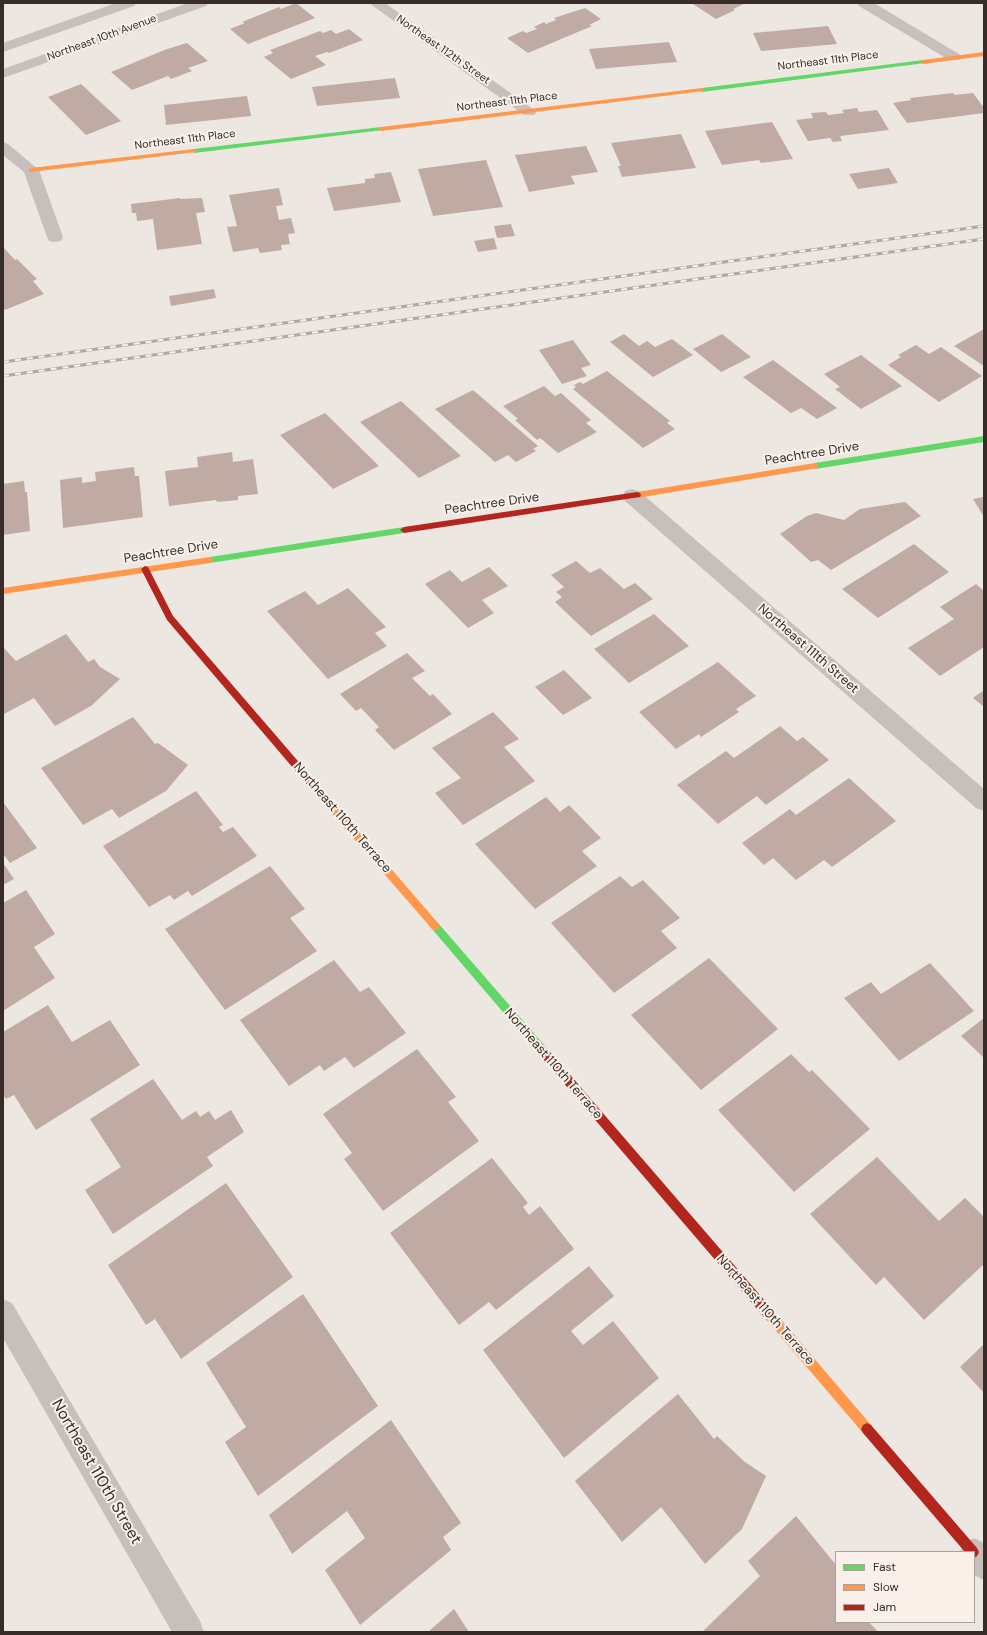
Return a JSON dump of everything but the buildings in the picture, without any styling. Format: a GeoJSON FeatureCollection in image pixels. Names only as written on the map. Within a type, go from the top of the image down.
{"type":"FeatureCollection","features":[{"type":"Feature","properties":{"kind":"street","name":"Northeast 10th Avenue"},"geometry":{"type":"LineString","coordinates":[[3,48],[129,3]]}},
{"type":"Feature","properties":{"kind":"street","name":"Northeast 10th Avenue"},"geometry":{"type":"LineString","coordinates":[[3,74],[201,3]]}},
{"type":"Feature","properties":{"kind":"street","name":"Northeast 112th Street"},"geometry":{"type":"LineString","coordinates":[[376,3],[529,112]]}},
{"type":"Feature","properties":{"kind":"street"},"geometry":{"type":"LineString","coordinates":[[864,3],[954,57]]}},
{"type":"Feature","properties":{"kind":"street","name":"Northeast 11th Place"},"geometry":{"type":"LineString","coordinates":[[31,170],[529,112],[984,54]]}},
{"type":"Feature","properties":{"kind":"street"},"geometry":{"type":"LineString","coordinates":[[3,147],[31,170],[56,238]]}},
{"type":"Feature","properties":{"kind":"street","name":"Peachtree Drive"},"geometry":{"type":"LineString","coordinates":[[3,591],[632,496],[984,440]]}},
{"type":"Feature","properties":{"kind":"street","name":"Northeast 111th Street"},"geometry":{"type":"LineString","coordinates":[[632,496],[984,802]]}},
{"type":"Feature","properties":{"kind":"street","name":"Northeast 110th Terrace"},"geometry":{"type":"LineString","coordinates":[[144,569],[170,618],[971,1551]]}},
{"type":"Feature","properties":{"kind":"street","name":"Northeast 110th Street"},"geometry":{"type":"LineString","coordinates":[[3,1312],[189,1632]]}},
{"type":"Feature","properties":{"kind":"street","name":"Northeast 110th Terrace"},"geometry":{"type":"LineString","coordinates":[[975,1555],[984,1565]]}},
{"type":"Feature","properties":{"kind":"railway"},"geometry":{"type":"LineString","coordinates":[[3,362],[984,226]]}},
{"type":"Feature","properties":{"kind":"railway"},"geometry":{"type":"LineString","coordinates":[[3,376],[984,239]]}},
{"type":"Feature","properties":{"kind":"traffic: fast"},"geometry":{"type":"LineString","coordinates":[[702,90],[923,62]]}},
{"type":"Feature","properties":{"kind":"traffic: fast"},"geometry":{"type":"LineString","coordinates":[[194,151],[381,129]]}},
{"type":"Feature","properties":{"kind":"traffic: fast"},"geometry":{"type":"LineString","coordinates":[[815,466],[984,439]]}},
{"type":"Feature","properties":{"kind":"traffic: fast"},"geometry":{"type":"LineString","coordinates":[[210,560],[404,530]]}},
{"type":"Feature","properties":{"kind":"traffic: fast"},"geometry":{"type":"LineString","coordinates":[[435,926],[547,1056]]}},
{"type":"Feature","properties":{"kind":"traffic: slow"},"geometry":{"type":"LineString","coordinates":[[923,62],[984,54]]}},
{"type":"Feature","properties":{"kind":"traffic: slow"},"geometry":{"type":"LineString","coordinates":[[381,129],[702,90]]}},
{"type":"Feature","properties":{"kind":"traffic: slow"},"geometry":{"type":"LineString","coordinates":[[31,170],[194,151]]}},
{"type":"Feature","properties":{"kind":"traffic: slow"},"geometry":{"type":"LineString","coordinates":[[637,495],[815,466]]}},
{"type":"Feature","properties":{"kind":"traffic: slow"},"geometry":{"type":"LineString","coordinates":[[3,591],[210,560]]}},
{"type":"Feature","properties":{"kind":"traffic: slow"},"geometry":{"type":"LineString","coordinates":[[325,799],[435,926]]}},
{"type":"Feature","properties":{"kind":"traffic: slow"},"geometry":{"type":"LineString","coordinates":[[768,1313],[867,1429]]}},
{"type":"Feature","properties":{"kind":"traffic: jam"},"geometry":{"type":"LineString","coordinates":[[404,530],[637,495]]}},
{"type":"Feature","properties":{"kind":"traffic: jam"},"geometry":{"type":"LineString","coordinates":[[145,569],[170,618],[325,799]]}},
{"type":"Feature","properties":{"kind":"traffic: jam"},"geometry":{"type":"LineString","coordinates":[[547,1056],[768,1313]]}},
{"type":"Feature","properties":{"kind":"traffic: jam"},"geometry":{"type":"LineString","coordinates":[[867,1429],[972,1551]]}}]}
